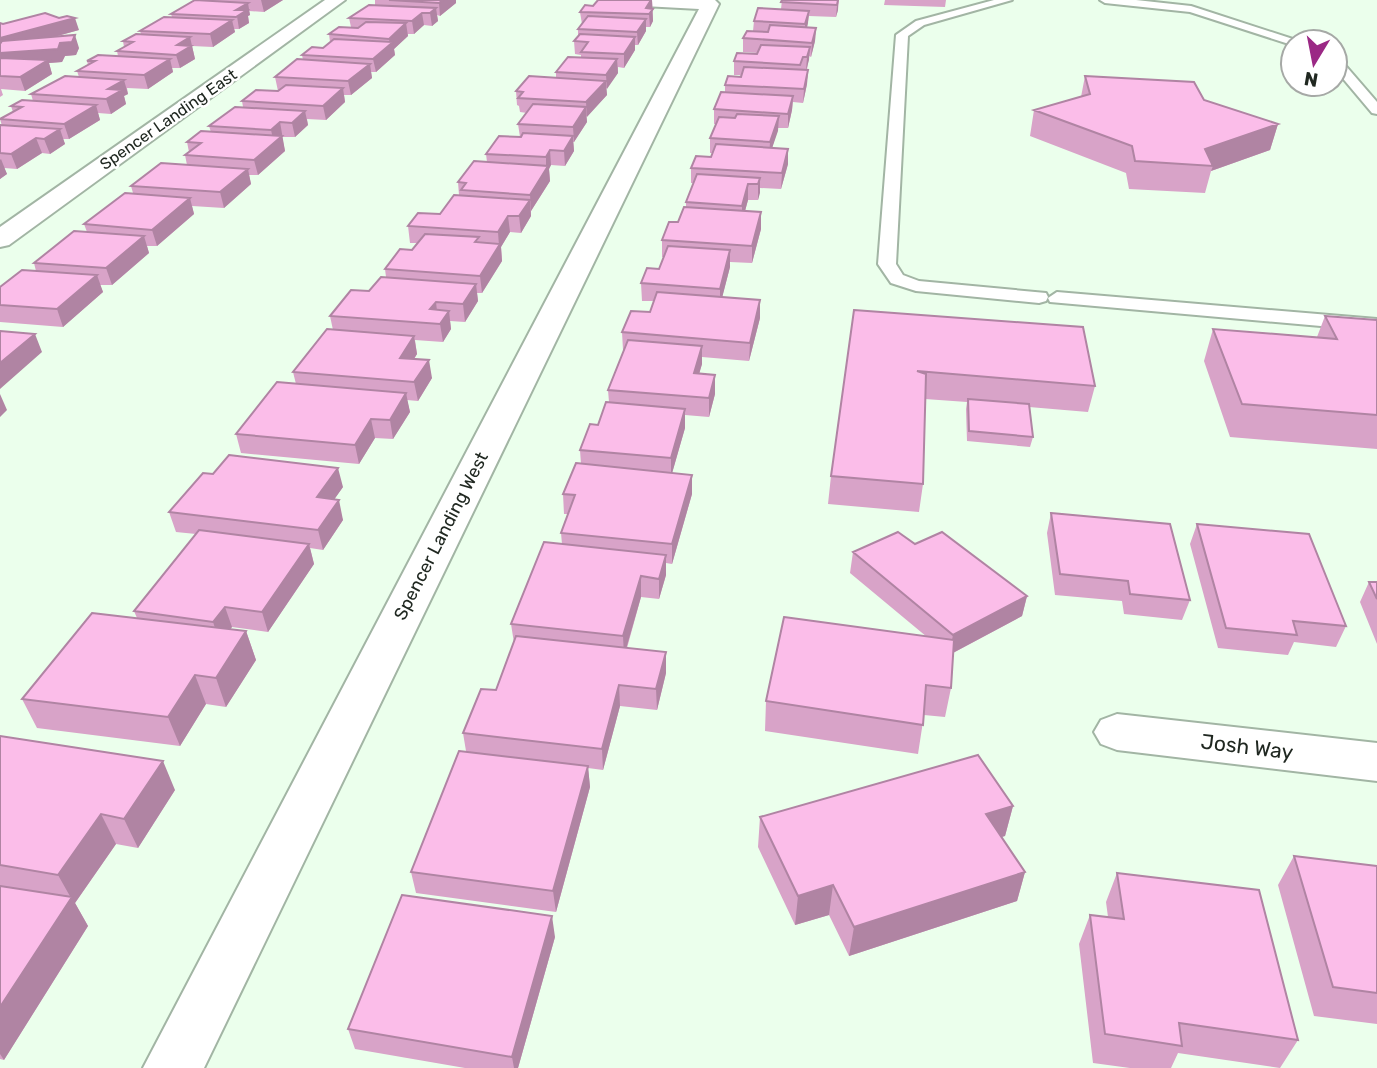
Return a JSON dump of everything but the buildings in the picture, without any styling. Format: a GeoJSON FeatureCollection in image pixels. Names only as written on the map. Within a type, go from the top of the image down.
{"type":"FeatureCollection","features":[{"type":"Feature","properties":{"kind":"street","name":"Spencer Landing East"},"geometry":{"type":"LineString","coordinates":[[0,239],[335,0]]}},
{"type":"Feature","properties":{"kind":"street","name":"Spencer Landing West"},"geometry":{"type":"LineString","coordinates":[[173,1068],[710,4],[625,0]]}},
{"type":"Feature","properties":{"kind":"street","name":"Josh Way"},"geometry":{"type":"LineString","coordinates":[[1117,732],[1377,762]]}},
{"type":"Feature","properties":{"kind":"lane"},"geometry":{"type":"LineString","coordinates":[[1007,0],[986,2],[920,23],[902,35],[887,264],[897,279],[916,286],[1377,325]]}},
{"type":"Feature","properties":{"kind":"lane"},"geometry":{"type":"LineString","coordinates":[[1105,0],[1191,9],[1221,16],[1279,36]]}},
{"type":"Feature","properties":{"kind":"lane"},"geometry":{"type":"LineString","coordinates":[[1210,0],[1221,16]]}},
{"type":"Feature","properties":{"kind":"lane"},"geometry":{"type":"LineString","coordinates":[[1349,77],[1377,110]]}}]}
